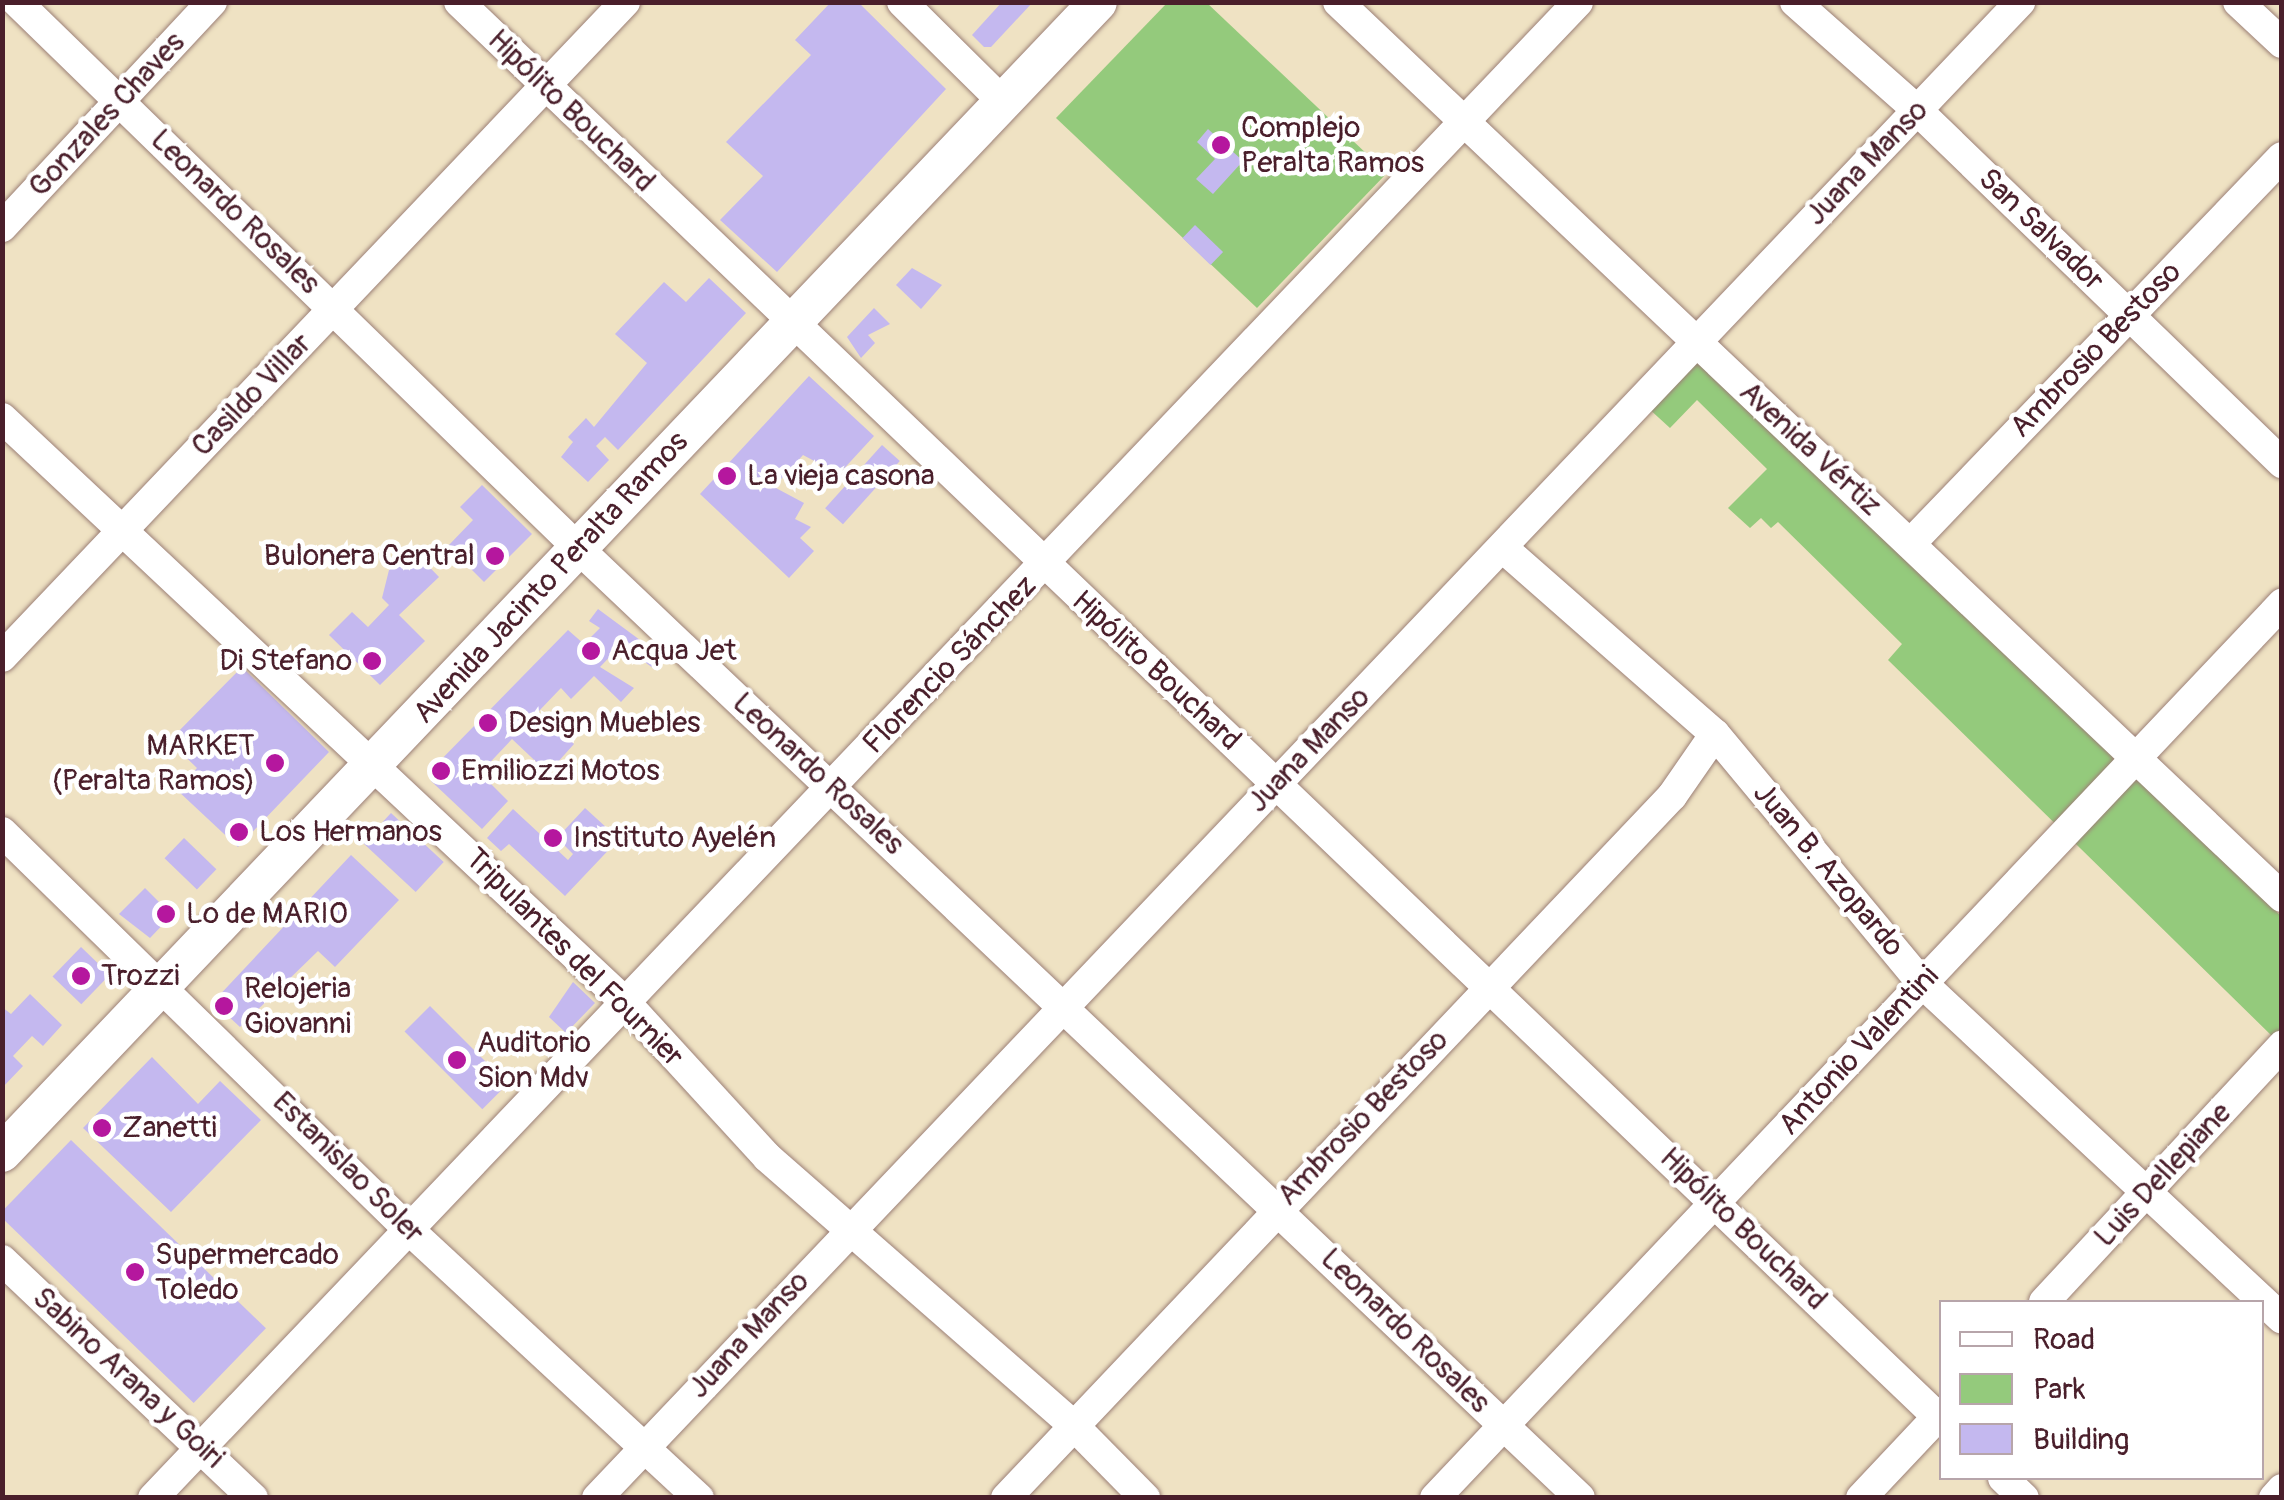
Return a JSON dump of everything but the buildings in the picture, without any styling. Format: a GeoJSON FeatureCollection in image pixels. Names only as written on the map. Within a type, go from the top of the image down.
{"type":"FeatureCollection","features":[{"type":"Feature","properties":{"kind":"main road","name":"Avenida Jacinto Peralta Ramos"},"geometry":{"type":"LineString","coordinates":[[2,1153],[1098,2]]}},
{"type":"Feature","properties":{"kind":"street","name":"Leonardo Rosales"},"geometry":{"type":"LineString","coordinates":[[18,2],[579,549],[1580,1498]]}},
{"type":"Feature","properties":{"kind":"street","name":"Gonzales Chaves"},"geometry":{"type":"LineString","coordinates":[[2,227],[212,2]]}},
{"type":"Feature","properties":{"kind":"street","name":"Hipólito Bouchard"},"geometry":{"type":"LineString","coordinates":[[459,2],[1045,567],[1939,1415]]}},
{"type":"Feature","properties":{"kind":"street","name":"Casildo Villar"},"geometry":{"type":"LineString","coordinates":[[2,656],[625,2]]}},
{"type":"Feature","properties":{"kind":"street"},"geometry":{"type":"LineString","coordinates":[[902,2],[1004,102]]}},
{"type":"Feature","properties":{"kind":"street","name":"Avenida Vértiz"},"geometry":{"type":"LineString","coordinates":[[1338,2],[2282,897]]}},
{"type":"Feature","properties":{"kind":"street","name":"Florencio Sánchez"},"geometry":{"type":"LineString","coordinates":[[153,1498],[407,1228],[1045,567],[1578,2]]}},
{"type":"Feature","properties":{"kind":"street","name":"San Salvador"},"geometry":{"type":"LineString","coordinates":[[1795,2],[1918,110],[2282,463]]}},
{"type":"Feature","properties":{"kind":"street","name":"Juana Manso"},"geometry":{"type":"LineString","coordinates":[[596,1498],[850,1226],[1503,548],[2020,2]]}},
{"type":"Feature","properties":{"kind":"street"},"geometry":{"type":"LineString","coordinates":[[2238,2],[2282,43]]}},
{"type":"Feature","properties":{"kind":"street","name":"Ambrosio Bestoso"},"geometry":{"type":"LineString","coordinates":[[1911,543],[2282,157]]}},
{"type":"Feature","properties":{"kind":"street","name":"Tripulantes del Fournier"},"geometry":{"type":"LineString","coordinates":[[2,418],[376,763],[626,1002],[766,1157],[850,1226],[1075,1427],[1145,1498]]}},
{"type":"Feature","properties":{"kind":"street","name":"Juan B. Azopardo"},"geometry":{"type":"LineString","coordinates":[[1503,548],[1715,734],[1922,983],[2261,1300]]}},
{"type":"Feature","properties":{"kind":"street","name":"Antonio Valentini"},"geometry":{"type":"LineString","coordinates":[[1436,1498],[2134,756],[2282,604]]}},
{"type":"Feature","properties":{"kind":"street","name":"Ambrosio Bestoso"},"geometry":{"type":"LineString","coordinates":[[1006,1498],[1276,1209],[1672,796],[1715,734]]}},
{"type":"Feature","properties":{"kind":"street","name":"Estanislao Soler"},"geometry":{"type":"LineString","coordinates":[[2,832],[163,984],[407,1228],[699,1498]]}},
{"type":"Feature","properties":{"kind":"street","name":"Luis Dellepiane"},"geometry":{"type":"LineString","coordinates":[[2046,1300],[2282,1046]]}},
{"type":"Feature","properties":{"kind":"street","name":"Sabino Arana y Goiri"},"geometry":{"type":"LineString","coordinates":[[2,1260],[254,1498]]}},
{"type":"Feature","properties":{"kind":"street"},"geometry":{"type":"LineString","coordinates":[[1860,1498],[1939,1417]]}},
{"type":"Feature","properties":{"kind":"street"},"geometry":{"type":"LineString","coordinates":[[2005,1480],[2024,1498]]}},
{"type":"Feature","properties":{"kind":"street"},"geometry":{"type":"LineString","coordinates":[[2274,1498],[2282,1489]]}},
{"type":"Feature","properties":{"kind":"green space","name":"Complejo Peralta Ramos"},"geometry":{"type":"Polygon","coordinates":[[[1167,3],[1207,3],[1387,173],[1257,308],[1056,118],[1167,3]]]}},
{"type":"Feature","properties":{"kind":"green space"},"geometry":{"type":"Polygon","coordinates":[[[1696,358],[2281,916],[2281,1028],[2273,1037],[1888,660],[1902,644],[1778,522],[1771,528],[1761,518],[1750,528],[1728,508],[1767,469],[1697,400],[1670,428],[1647,407],[1696,358]]]}},
{"type":"Feature","properties":{"kind":"place","name":"Complejo Peralta Ramos"},"geometry":{"type":"Point","coordinates":[1221,145]}},
{"type":"Feature","properties":{"kind":"place","name":"La vieja casona"},"geometry":{"type":"Point","coordinates":[727,476]}},
{"type":"Feature","properties":{"kind":"place","name":"Bulonera Central"},"geometry":{"type":"Point","coordinates":[495,556]}},
{"type":"Feature","properties":{"kind":"place","name":"Acqua Jet"},"geometry":{"type":"Point","coordinates":[591,651]}},
{"type":"Feature","properties":{"kind":"place","name":"Di Stefano"},"geometry":{"type":"Point","coordinates":[372,661]}},
{"type":"Feature","properties":{"kind":"place","name":"Design Muebles"},"geometry":{"type":"Point","coordinates":[488,723]}},
{"type":"Feature","properties":{"kind":"place","name":"MARKET (Peralta Ramos)"},"geometry":{"type":"Point","coordinates":[275,763]}},
{"type":"Feature","properties":{"kind":"place","name":"Emiliozzi Motos"},"geometry":{"type":"Point","coordinates":[441,771]}},
{"type":"Feature","properties":{"kind":"place","name":"Los Hermanos"},"geometry":{"type":"Point","coordinates":[239,832]}},
{"type":"Feature","properties":{"kind":"place","name":"Instituto Ayelén"},"geometry":{"type":"Point","coordinates":[553,838]}},
{"type":"Feature","properties":{"kind":"place","name":"Lo de MARIO"},"geometry":{"type":"Point","coordinates":[166,914]}},
{"type":"Feature","properties":{"kind":"place","name":"Trozzi"},"geometry":{"type":"Point","coordinates":[81,976]}},
{"type":"Feature","properties":{"kind":"place","name":"Relojeria Giovanni"},"geometry":{"type":"Point","coordinates":[224,1006]}},
{"type":"Feature","properties":{"kind":"place","name":"Auditorio Sion Mdv"},"geometry":{"type":"Point","coordinates":[457,1060]}},
{"type":"Feature","properties":{"kind":"place","name":"Zanetti"},"geometry":{"type":"Point","coordinates":[102,1128]}},
{"type":"Feature","properties":{"kind":"place","name":"Supermercado Toledo"},"geometry":{"type":"Point","coordinates":[135,1272]}}]}
